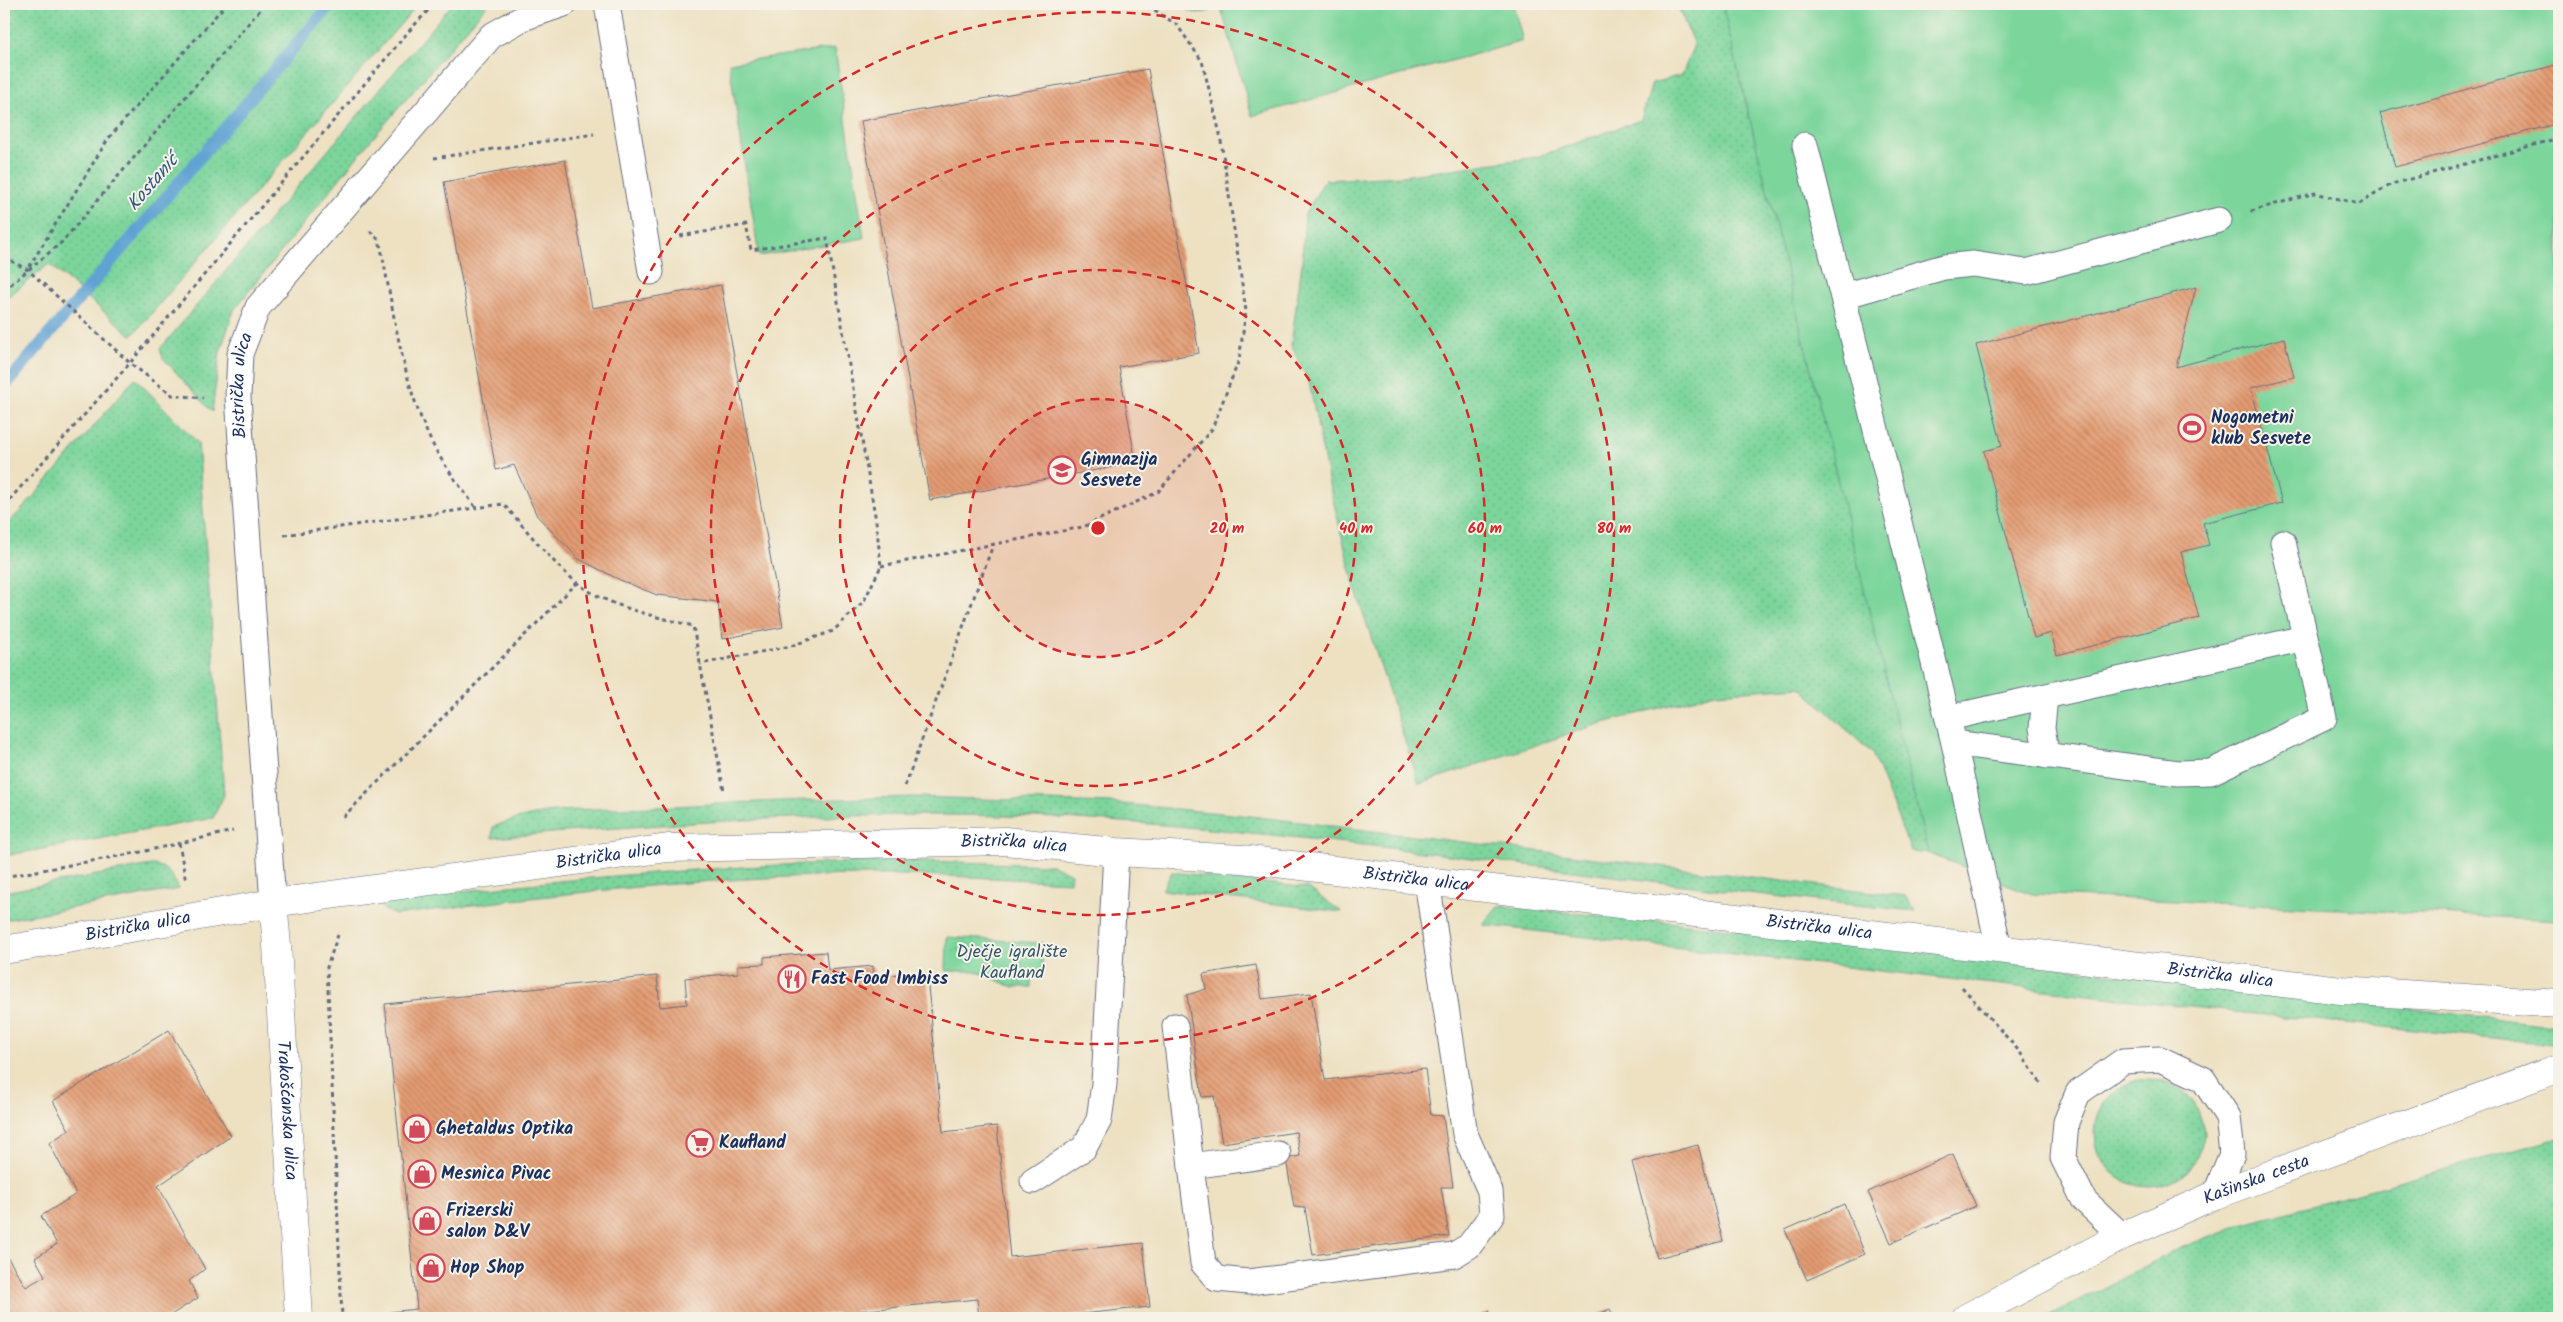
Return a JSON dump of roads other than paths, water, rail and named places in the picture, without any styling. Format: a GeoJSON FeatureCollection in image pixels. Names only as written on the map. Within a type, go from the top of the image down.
{"type":"FeatureCollection","features":[{"type":"Feature","properties":{"kind":"main road","name":"Bistrička ulica"},"geometry":{"type":"LineString","coordinates":[[4,950],[273,903],[668,848],[1005,841],[1116,852],[1242,859],[2341,990],[2559,1004]]}},
{"type":"Feature","properties":{"kind":"main road","name":"Trakošćanska ulica"},"geometry":{"type":"LineString","coordinates":[[273,903],[299,1318]]}},
{"type":"Feature","properties":{"kind":"main road","name":"Kašinska cesta"},"geometry":{"type":"LineString","coordinates":[[1966,1318],[2122,1236],[2215,1194],[2559,1068]]}},
{"type":"Feature","properties":{"kind":"lane","name":"Bistrička ulica"},"geometry":{"type":"LineString","coordinates":[[273,903],[238,397],[240,354],[258,307],[491,36],[522,18],[564,4]]}},
{"type":"Feature","properties":{"kind":"lane"},"geometry":{"type":"LineString","coordinates":[[607,4],[652,272]]}},
{"type":"Feature","properties":{"kind":"lane"},"geometry":{"type":"LineString","coordinates":[[1805,145],[1948,718],[1999,949]]}},
{"type":"Feature","properties":{"kind":"lane"},"geometry":{"type":"LineString","coordinates":[[1843,296],[1944,267],[1973,264],[2026,272],[2219,220]]}},
{"type":"Feature","properties":{"kind":"lane"},"geometry":{"type":"LineString","coordinates":[[1954,743],[2178,773],[2211,772],[2324,718],[2282,542]]}},
{"type":"Feature","properties":{"kind":"lane"},"geometry":{"type":"LineString","coordinates":[[1948,718],[2305,638]]}},
{"type":"Feature","properties":{"kind":"lane"},"geometry":{"type":"LineString","coordinates":[[2045,697],[2042,728],[2047,756]]}},
{"type":"Feature","properties":{"kind":"lane"},"geometry":{"type":"LineString","coordinates":[[1033,1181],[1084,1148],[1100,1120],[1104,1084],[1116,852]]}},
{"type":"Feature","properties":{"kind":"lane"},"geometry":{"type":"LineString","coordinates":[[1175,1026],[1203,1263],[1217,1279],[1249,1282],[1454,1255],[1469,1246],[1481,1233],[1492,1215],[1490,1191],[1465,1134],[1428,881]]}},
{"type":"Feature","properties":{"kind":"lane"},"geometry":{"type":"LineString","coordinates":[[2122,1236],[2084,1200],[2063,1158],[2066,1122],[2078,1093],[2123,1062],[2160,1059],[2203,1079],[2228,1117],[2232,1154],[2215,1194]]}},
{"type":"Feature","properties":{"kind":"lane"},"geometry":{"type":"LineString","coordinates":[[1191,1166],[1278,1154]]}},
{"type":"Feature","properties":{"kind":"waterway","name":"Kostanić"},"geometry":{"type":"LineString","coordinates":[[4,387],[331,4]]}},
{"type":"Feature","properties":{"kind":"place","name":"Nogometni klub Sesvete"},"geometry":{"type":"Point","coordinates":[2192,428]}},
{"type":"Feature","properties":{"kind":"place","name":"Gimnazija Sesvete"},"geometry":{"type":"Point","coordinates":[1062,470]}},
{"type":"Feature","properties":{"kind":"place","name":"Fast Food Imbiss"},"geometry":{"type":"Point","coordinates":[792,979]}},
{"type":"Feature","properties":{"kind":"place","name":"Ghetaldus Optika"},"geometry":{"type":"Point","coordinates":[417,1129]}},
{"type":"Feature","properties":{"kind":"place","name":"Kaufland"},"geometry":{"type":"Point","coordinates":[700,1143]}},
{"type":"Feature","properties":{"kind":"place","name":"Mesnica Pivac"},"geometry":{"type":"Point","coordinates":[422,1174]}},
{"type":"Feature","properties":{"kind":"place","name":"Frizerski salon D&V"},"geometry":{"type":"Point","coordinates":[427,1221]}},
{"type":"Feature","properties":{"kind":"place","name":"Hop Shop"},"geometry":{"type":"Point","coordinates":[431,1268]}},
{"type":"Feature","properties":{"kind":"park label","name":"Dječje igralište Kaufland"},"geometry":{"type":"Point","coordinates":[1012,962]}}]}
